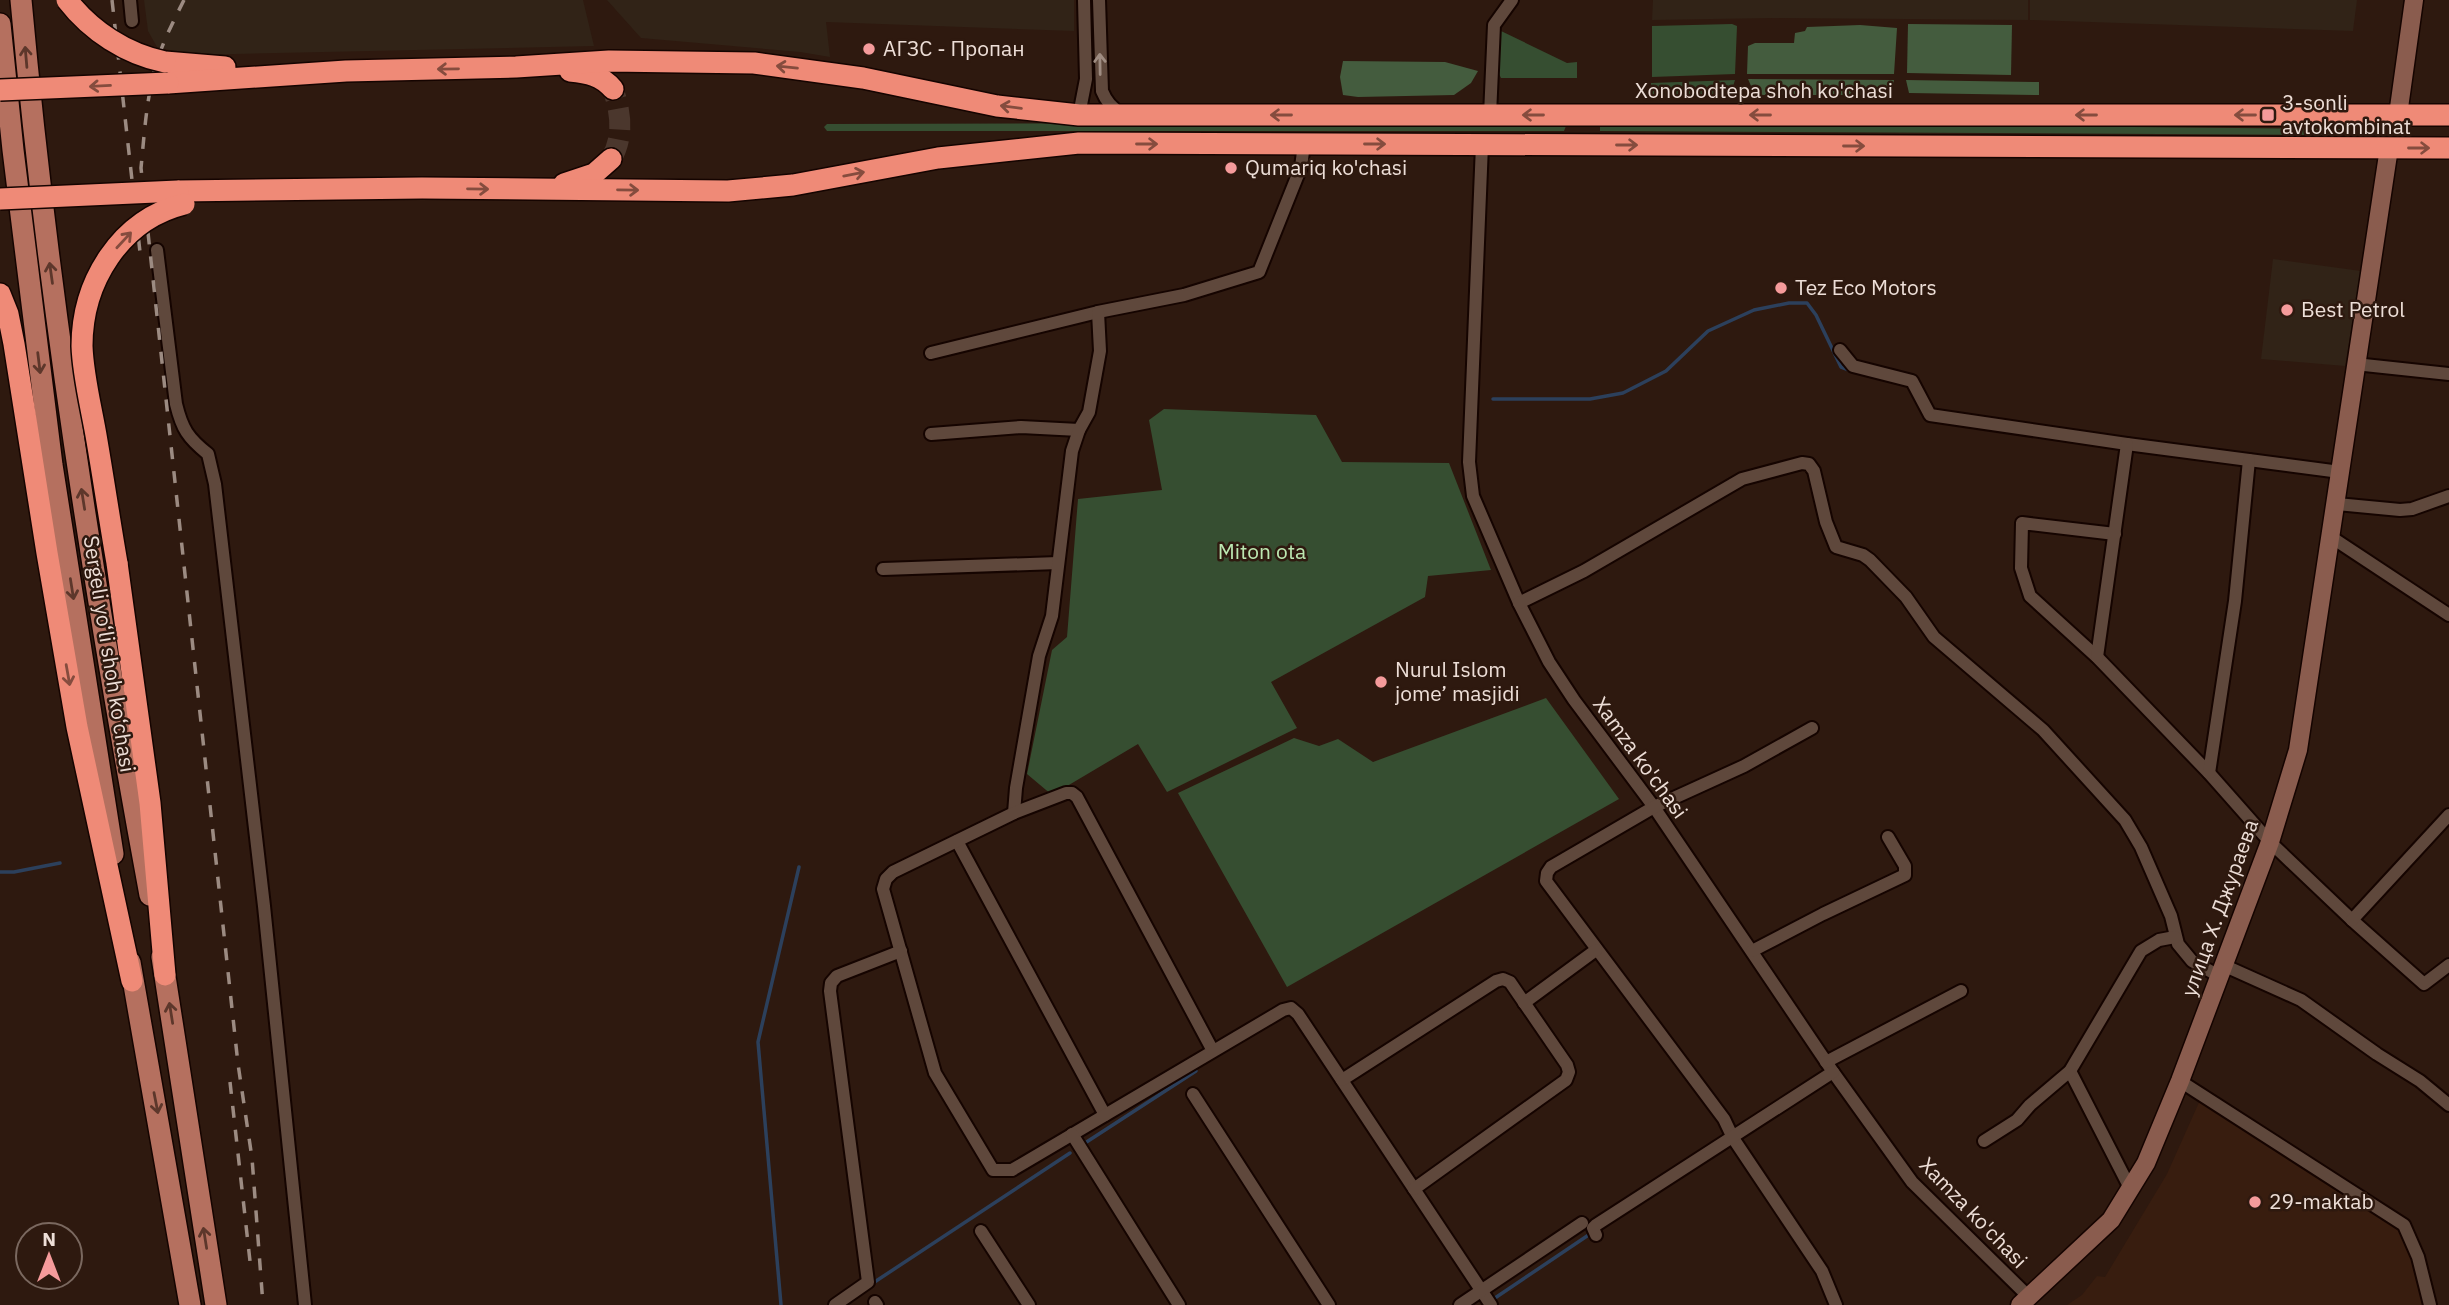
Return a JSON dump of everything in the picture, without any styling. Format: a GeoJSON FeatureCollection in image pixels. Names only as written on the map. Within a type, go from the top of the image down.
{"type":"FeatureCollection","features":[{"type":"Feature","properties":{"kind":"highway"},"geometry":{"type":"LineString","coordinates":[[67,0],[89,23],[114,42],[166,72]]}},
{"type":"Feature","properties":{"kind":"highway","name":"Xonobodtepa shoh ko'chasi"},"geometry":{"type":"LineString","coordinates":[[516,67],[608,61],[754,64],[802,68],[997,106],[1079,115],[2449,115]]}},
{"type":"Feature","properties":{"kind":"highway"},"geometry":{"type":"LineString","coordinates":[[0,90],[166,72],[516,67],[588,73],[600,77],[613,89]]}},
{"type":"Feature","properties":{"kind":"highway"},"geometry":{"type":"LineString","coordinates":[[1572,145],[1579,139],[1582,130],[1573,115]]}},
{"type":"Feature","properties":{"kind":"highway"},"geometry":{"type":"LineString","coordinates":[[2389,148],[2393,115]]}},
{"type":"Feature","properties":{"kind":"highway"},"geometry":{"type":"LineString","coordinates":[[0,199],[181,197],[422,188],[728,191],[761,189],[857,174],[938,158],[1079,144],[2449,148]]}},
{"type":"Feature","properties":{"kind":"highway"},"geometry":{"type":"LineString","coordinates":[[535,189],[584,178],[604,168],[611,159]]}},
{"type":"Feature","properties":{"kind":"highway"},"geometry":{"type":"LineString","coordinates":[[165,975],[150,803],[117,564],[83,358],[85,313],[100,270],[123,240],[181,197]]}},
{"type":"Feature","properties":{"kind":"highway"},"geometry":{"type":"LineString","coordinates":[[0,294],[8,314],[14,344],[78,727],[132,981]]}},
{"type":"Feature","properties":{"kind":"main road","name":"Sergeli yo‘li shoh ko‘chasi"},"geometry":{"type":"LineString","coordinates":[[21,0],[34,149],[72,430],[123,746],[165,975],[216,1305]]}},
{"type":"Feature","properties":{"kind":"main road","name":"Sergeli yo‘li shoh ko‘chasi"},"geometry":{"type":"LineString","coordinates":[[0,24],[14,163],[52,465],[132,981],[163,1142],[190,1305]]}},
{"type":"Feature","properties":{"kind":"street"},"geometry":{"type":"LineString","coordinates":[[130,0],[132,21]]}},
{"type":"Feature","properties":{"kind":"street"},"geometry":{"type":"LineString","coordinates":[[1079,115],[1086,79],[1084,0]]}},
{"type":"Feature","properties":{"kind":"street"},"geometry":{"type":"LineString","coordinates":[[1098,0],[1102,92],[1115,110],[1128,116]]}},
{"type":"Feature","properties":{"kind":"street"},"geometry":{"type":"LineString","coordinates":[[1490,115],[1494,25],[1512,0]]}},
{"type":"Feature","properties":{"kind":"street"},"geometry":{"type":"LineString","coordinates":[[2393,115],[2402,0]]}},
{"type":"Feature","properties":{"kind":"street"},"geometry":{"type":"LineString","coordinates":[[2393,115],[2414,0]]}},
{"type":"Feature","properties":{"kind":"street"},"geometry":{"type":"LineString","coordinates":[[931,353],[1098,312],[1184,295],[1259,272],[1301,167],[1304,144]]}},
{"type":"Feature","properties":{"kind":"street","name":"Xamza ko'chasi"},"geometry":{"type":"LineString","coordinates":[[1482,145],[1469,463],[1473,496],[1519,603],[1549,662],[1574,700],[1654,807],[1830,1067],[1912,1182],[2028,1302]]}},
{"type":"Feature","properties":{"kind":"street","name":"улица Х. Джураева"},"geometry":{"type":"LineString","coordinates":[[2028,1302],[2111,1220],[2146,1163],[2180,1081],[2270,842],[2298,750],[2389,148]]}},
{"type":"Feature","properties":{"kind":"street"},"geometry":{"type":"LineString","coordinates":[[157,250],[181,426],[192,441],[208,454],[215,484],[262,893],[305,1305]]}},
{"type":"Feature","properties":{"kind":"street"},"geometry":{"type":"LineString","coordinates":[[1014,813],[1039,656],[1052,616],[1072,451],[1089,412],[1100,351],[1098,312]]}},
{"type":"Feature","properties":{"kind":"street"},"geometry":{"type":"LineString","coordinates":[[1840,350],[1853,366],[1912,381],[1930,415],[2340,472]]}},
{"type":"Feature","properties":{"kind":"street"},"geometry":{"type":"LineString","coordinates":[[2355,364],[2449,374]]}},
{"type":"Feature","properties":{"kind":"street"},"geometry":{"type":"LineString","coordinates":[[931,435],[1021,427],[1079,430]]}},
{"type":"Feature","properties":{"kind":"street"},"geometry":{"type":"LineString","coordinates":[[2097,657],[2127,444]]}},
{"type":"Feature","properties":{"kind":"street"},"geometry":{"type":"LineString","coordinates":[[2209,774],[2235,601],[2249,460]]}},
{"type":"Feature","properties":{"kind":"street"},"geometry":{"type":"LineString","coordinates":[[1519,603],[1584,571],[1742,479],[1802,463],[1809,464],[1814,471],[1826,522],[1836,547],[1863,555],[1870,560],[1906,597],[1934,637],[2043,730],[2125,820],[2141,847],[2171,916],[2175,937],[2192,961],[2301,1000],[2420,1081],[2449,1105]]}},
{"type":"Feature","properties":{"kind":"street"},"geometry":{"type":"LineString","coordinates":[[2337,503],[2400,510],[2412,509],[2449,496]]}},
{"type":"Feature","properties":{"kind":"street"},"geometry":{"type":"LineString","coordinates":[[2115,534],[2022,523],[2021,568],[2030,596],[2097,657],[2270,842],[2424,985],[2449,965]]}},
{"type":"Feature","properties":{"kind":"street"},"geometry":{"type":"LineString","coordinates":[[2331,537],[2449,615]]}},
{"type":"Feature","properties":{"kind":"street"},"geometry":{"type":"LineString","coordinates":[[883,569],[1058,563]]}},
{"type":"Feature","properties":{"kind":"street"},"geometry":{"type":"LineString","coordinates":[[1812,728],[1744,766],[1654,807],[1551,867],[1546,873],[1546,881],[1724,1119],[1733,1138],[1822,1271],[1836,1305]]}},
{"type":"Feature","properties":{"kind":"street"},"geometry":{"type":"LineString","coordinates":[[1213,1051],[1077,797],[1072,793],[1014,813],[893,872],[886,879],[883,890],[935,1073],[993,1170],[1012,1170],[1283,1010],[1291,1008],[1298,1014],[1491,1305]]}},
{"type":"Feature","properties":{"kind":"street"},"geometry":{"type":"LineString","coordinates":[[2352,920],[2449,815]]}},
{"type":"Feature","properties":{"kind":"street"},"geometry":{"type":"LineString","coordinates":[[1752,951],[1905,875],[1905,866],[1888,836]]}},
{"type":"Feature","properties":{"kind":"street"},"geometry":{"type":"LineString","coordinates":[[957,841],[1105,1115]]}},
{"type":"Feature","properties":{"kind":"street"},"geometry":{"type":"LineString","coordinates":[[1984,1141],[2017,1120],[2070,1070],[2141,951],[2159,940],[2175,937]]}},
{"type":"Feature","properties":{"kind":"street"},"geometry":{"type":"LineString","coordinates":[[1524,1003],[1596,950]]}},
{"type":"Feature","properties":{"kind":"street"},"geometry":{"type":"LineString","coordinates":[[835,1305],[868,1282],[831,983],[837,976],[901,951]]}},
{"type":"Feature","properties":{"kind":"street"},"geometry":{"type":"LineString","coordinates":[[1342,1080],[1503,979],[1510,982],[1567,1065],[1569,1072],[1566,1080],[1414,1189]]}},
{"type":"Feature","properties":{"kind":"street"},"geometry":{"type":"LineString","coordinates":[[1596,1235],[1593,1228],[1596,1225],[1733,1138],[1830,1067],[1961,991]]}},
{"type":"Feature","properties":{"kind":"street"},"geometry":{"type":"LineString","coordinates":[[2070,1070],[2131,1190]]}},
{"type":"Feature","properties":{"kind":"street"},"geometry":{"type":"LineString","coordinates":[[2180,1081],[2404,1225],[2418,1256],[2430,1305]]}},
{"type":"Feature","properties":{"kind":"street"},"geometry":{"type":"LineString","coordinates":[[1192,1094],[1329,1305]]}},
{"type":"Feature","properties":{"kind":"street"},"geometry":{"type":"LineString","coordinates":[[1072,1134],[1179,1305]]}},
{"type":"Feature","properties":{"kind":"street"},"geometry":{"type":"LineString","coordinates":[[1460,1305],[1582,1223]]}},
{"type":"Feature","properties":{"kind":"street"},"geometry":{"type":"LineString","coordinates":[[981,1231],[1029,1305]]}},
{"type":"Feature","properties":{"kind":"shaded area"},"geometry":{"type":"Polygon","coordinates":[[[144,0],[583,0],[594,46],[192,55],[157,47],[148,31],[144,0]]]}},
{"type":"Feature","properties":{"kind":"shaded area"},"geometry":{"type":"Polygon","coordinates":[[[607,0],[1074,0],[1074,31],[826,22],[830,57],[641,38],[607,0]]]}},
{"type":"Feature","properties":{"kind":"shaded area"},"geometry":{"type":"Polygon","coordinates":[[[1653,0],[2028,0],[2028,20],[1652,20],[1653,0]]]}},
{"type":"Feature","properties":{"kind":"shaded area"},"geometry":{"type":"Polygon","coordinates":[[[2030,0],[2357,0],[2353,31],[2030,20],[2030,0]]]}},
{"type":"Feature","properties":{"kind":"shaded area"},"geometry":{"type":"Polygon","coordinates":[[[2273,259],[2361,271],[2345,366],[2261,359],[2273,259]]]}},
{"type":"Feature","properties":{"kind":"shaded area","name":"29-maktab"},"geometry":{"type":"Polygon","coordinates":[[[2201,1098],[2266,1137],[2399,1229],[2405,1237],[2423,1305],[2067,1305],[2082,1295],[2097,1276],[2105,1277],[2167,1174],[2201,1098]]]}},
{"type":"Feature","properties":{"kind":"green space"},"geometry":{"type":"Polygon","coordinates":[[[1908,24],[2012,25],[2011,75],[1907,73],[1908,24]]]}},
{"type":"Feature","properties":{"kind":"green space"},"geometry":{"type":"Polygon","coordinates":[[[1860,25],[1897,28],[1894,74],[1747,74],[1748,46],[1755,43],[1794,43],[1795,33],[1805,31],[1807,27],[1860,25]]]}},
{"type":"Feature","properties":{"kind":"green space"},"geometry":{"type":"Polygon","coordinates":[[[1652,26],[1737,26],[1735,74],[1652,77],[1652,26]]]}},
{"type":"Feature","properties":{"kind":"green space"},"geometry":{"type":"Polygon","coordinates":[[[1501,31],[1567,63],[1577,62],[1577,78],[1501,78],[1501,31]]]}},
{"type":"Feature","properties":{"kind":"green space"},"geometry":{"type":"Polygon","coordinates":[[[1343,61],[1445,62],[1478,71],[1471,83],[1454,95],[1358,97],[1343,95],[1340,77],[1343,61]]]}},
{"type":"Feature","properties":{"kind":"green space"},"geometry":{"type":"Polygon","coordinates":[[[1748,79],[1894,80],[1892,90],[1884,95],[1755,95],[1748,79]]]}},
{"type":"Feature","properties":{"kind":"green space"},"geometry":{"type":"Polygon","coordinates":[[[1735,80],[1730,96],[1651,97],[1651,83],[1735,80]]]}},
{"type":"Feature","properties":{"kind":"green space"},"geometry":{"type":"Polygon","coordinates":[[[1906,80],[2039,82],[2039,95],[1909,93],[1906,80]]]}},
{"type":"Feature","properties":{"kind":"green space"},"geometry":{"type":"Polygon","coordinates":[[[1564,122],[1564,131],[827,131],[824,127],[827,124],[1564,122]]]}},
{"type":"Feature","properties":{"kind":"green space"},"geometry":{"type":"Polygon","coordinates":[[[1600,122],[2340,129],[2340,135],[1600,131],[1600,122]]]}},
{"type":"Feature","properties":{"kind":"green space","name":"Miton ota"},"geometry":{"type":"Polygon","coordinates":[[[1164,409],[1316,415],[1342,462],[1449,463],[1491,570],[1428,576],[1425,597],[1271,682],[1297,728],[1167,792],[1138,744],[1052,795],[1027,774],[1052,650],[1067,637],[1078,499],[1162,490],[1149,420],[1164,409]]]}},
{"type":"Feature","properties":{"kind":"green space"},"geometry":{"type":"Polygon","coordinates":[[[1546,698],[1619,799],[1287,987],[1178,793],[1294,738],[1319,746],[1338,739],[1373,762],[1546,698]]]}},
{"type":"Feature","properties":{"kind":"waterway"},"geometry":{"type":"LineString","coordinates":[[1493,399],[1590,399],[1623,393],[1666,371],[1708,331],[1754,310],[1789,303],[1807,303],[1816,315],[1841,367],[1849,370]]}},
{"type":"Feature","properties":{"kind":"waterway"},"geometry":{"type":"LineString","coordinates":[[0,872],[60,863]]}},
{"type":"Feature","properties":{"kind":"waterway"},"geometry":{"type":"LineString","coordinates":[[781,1305],[758,1042],[799,867]]}},
{"type":"Feature","properties":{"kind":"waterway"},"geometry":{"type":"LineString","coordinates":[[1085,1143],[1196,1071]]}},
{"type":"Feature","properties":{"kind":"waterway"},"geometry":{"type":"LineString","coordinates":[[870,1285],[1070,1153]]}},
{"type":"Feature","properties":{"kind":"waterway"},"geometry":{"type":"LineString","coordinates":[[1492,1300],[1593,1232]]}},
{"type":"Feature","properties":{"kind":"tunnel"},"geometry":{"type":"LineString","coordinates":[[611,159],[618,142],[620,125],[613,89]]}},
{"type":"Feature","properties":{"kind":"railway"},"geometry":{"type":"LineString","coordinates":[[112,0],[141,261]]}},
{"type":"Feature","properties":{"kind":"railway"},"geometry":{"type":"LineString","coordinates":[[184,0],[166,37],[156,66],[147,110],[141,168],[238,1064],[252,1158],[263,1305]]}},
{"type":"Feature","properties":{"kind":"railway"},"geometry":{"type":"LineString","coordinates":[[230,1082],[251,1270]]}},
{"type":"Feature","properties":{"kind":"place","name":"АГЗС - Пропан"},"geometry":{"type":"Point","coordinates":[869,49]}},
{"type":"Feature","properties":{"kind":"place","name":"3-sonli avtokombinat"},"geometry":{"type":"Point","coordinates":[2268,115]}},
{"type":"Feature","properties":{"kind":"place","name":"Qumariq ko'chasi"},"geometry":{"type":"Point","coordinates":[1231,168]}},
{"type":"Feature","properties":{"kind":"place","name":"Tez Eco Motors"},"geometry":{"type":"Point","coordinates":[1781,288]}},
{"type":"Feature","properties":{"kind":"place","name":"Best Petrol"},"geometry":{"type":"Point","coordinates":[2287,310]}},
{"type":"Feature","properties":{"kind":"place","name":"Nurul Islom jome’ masjidi"},"geometry":{"type":"Point","coordinates":[1381,682]}},
{"type":"Feature","properties":{"kind":"place","name":"29-maktab"},"geometry":{"type":"Point","coordinates":[2255,1202]}}]}
